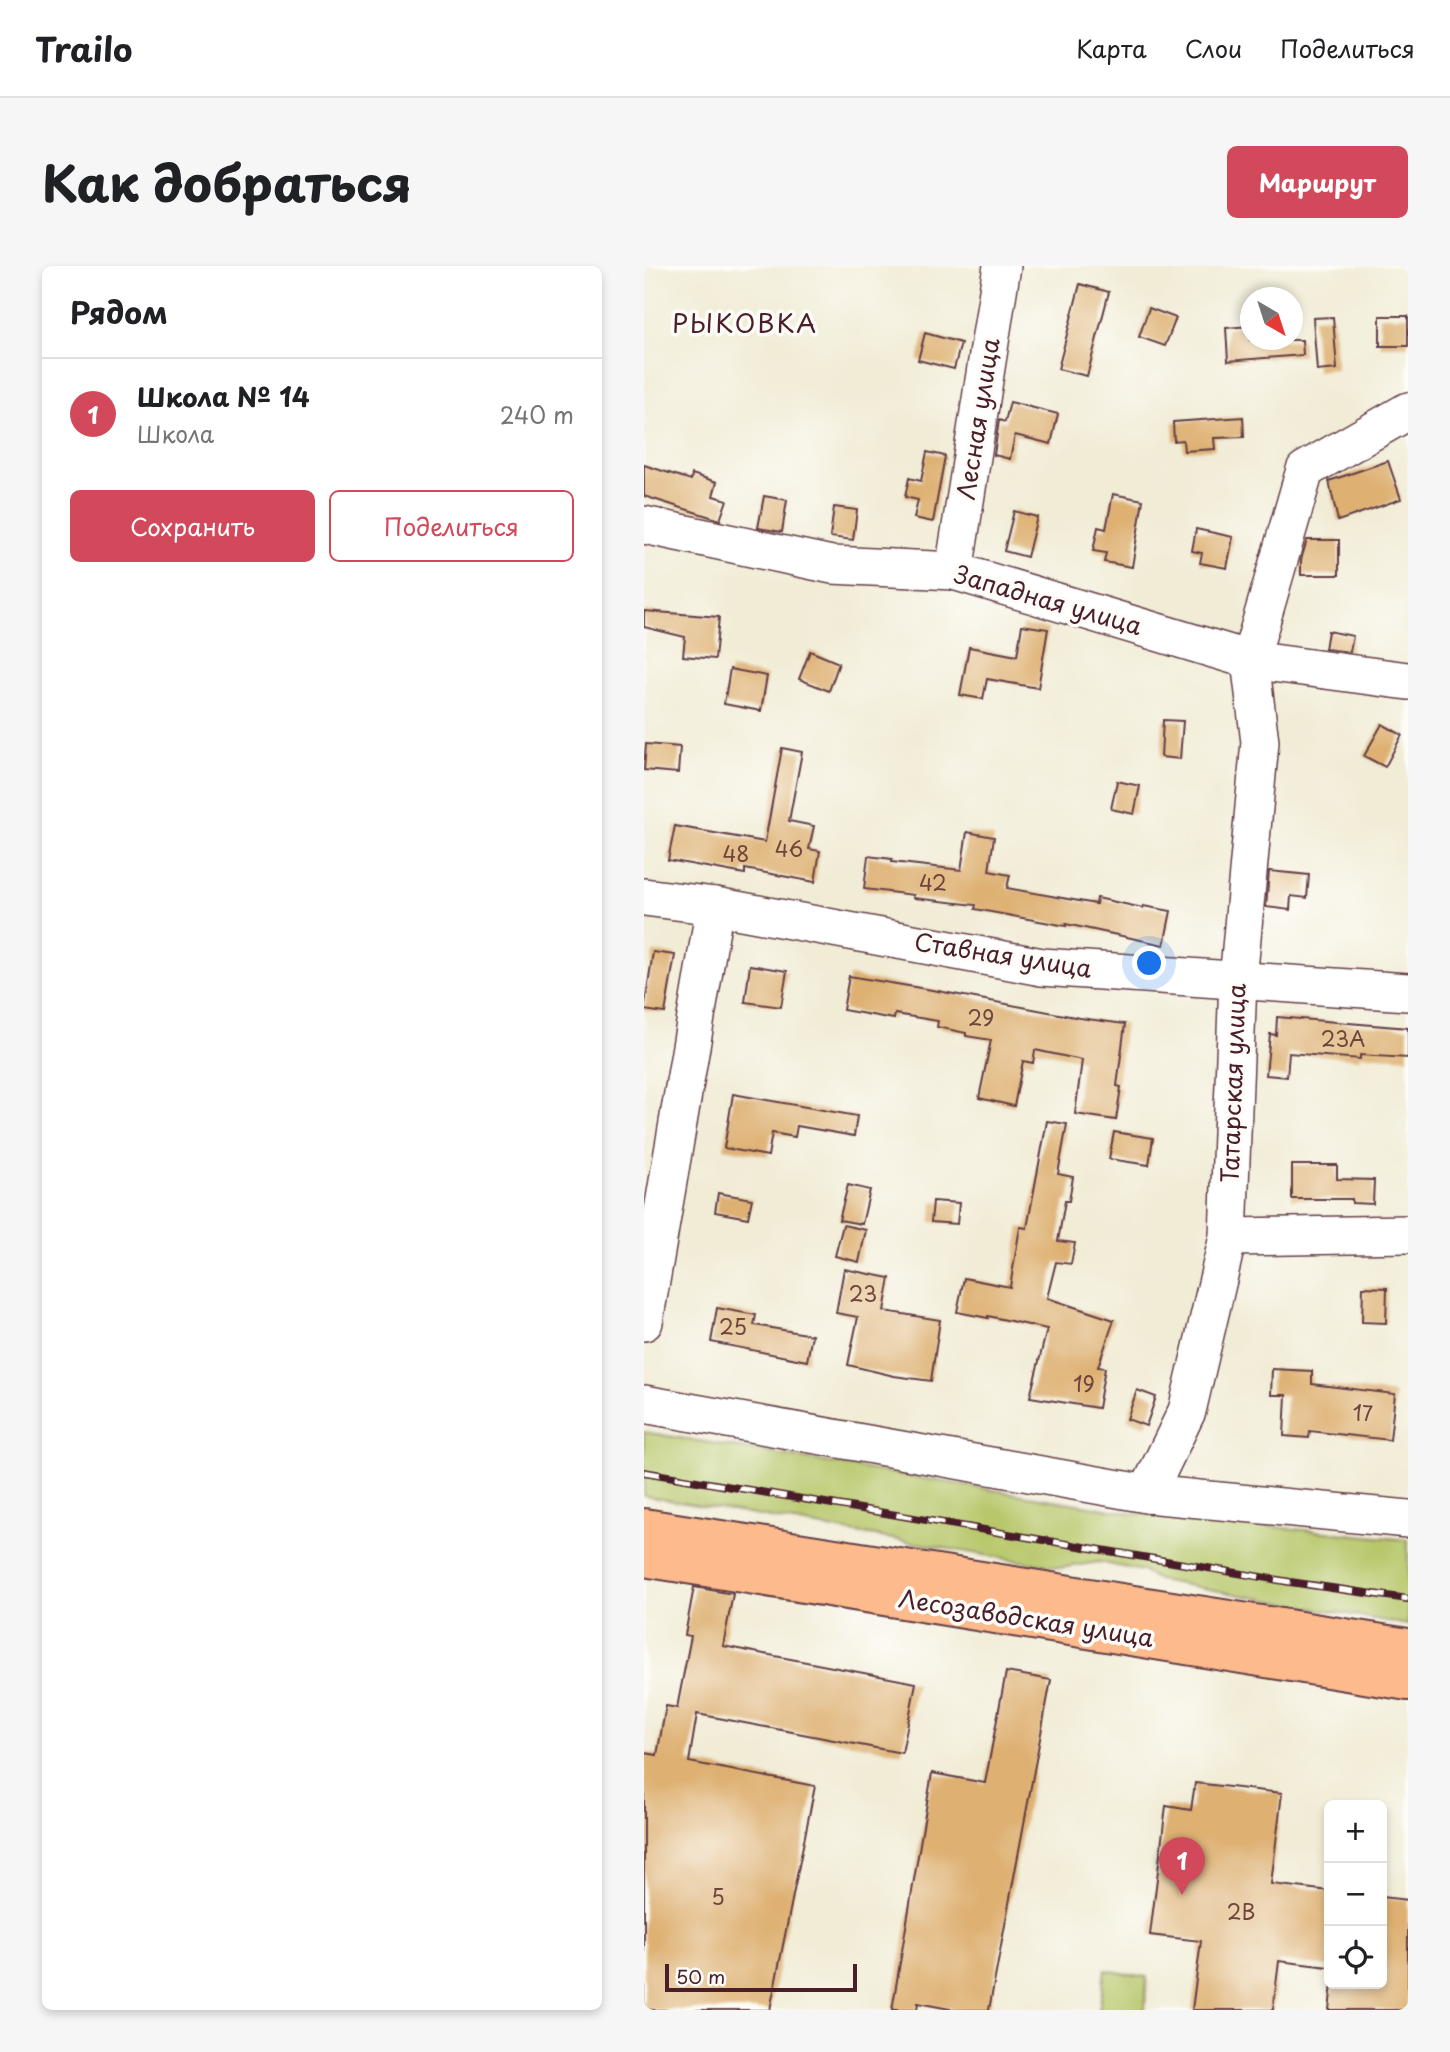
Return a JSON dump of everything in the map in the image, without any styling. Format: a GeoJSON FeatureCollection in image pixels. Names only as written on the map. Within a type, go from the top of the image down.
{"type":"FeatureCollection","features":[{"type":"Feature","properties":{"kind":"main road","name":"Лесозаводская улица"},"geometry":{"type":"LineString","coordinates":[[644,1528],[1408,1648]]}},
{"type":"Feature","properties":{"kind":"main road","name":"Лесозаводская улица"},"geometry":{"type":"LineString","coordinates":[[644,1557],[1408,1681]]}},
{"type":"Feature","properties":{"kind":"street","name":"Лесная улица"},"geometry":{"type":"LineString","coordinates":[[954,571],[1002,266]]}},
{"type":"Feature","properties":{"kind":"street"},"geometry":{"type":"LineString","coordinates":[[1250,660],[1305,470],[1408,411]]}},
{"type":"Feature","properties":{"kind":"street","name":"Западная улица"},"geometry":{"type":"LineString","coordinates":[[644,524],[832,565],[954,571],[1250,660],[1408,681]]}},
{"type":"Feature","properties":{"kind":"street","name":"Татарская улица"},"geometry":{"type":"LineString","coordinates":[[1147,1494],[1187,1411],[1227,1237],[1238,981],[1260,741],[1250,660]]}},
{"type":"Feature","properties":{"kind":"street","name":"Ставная улица"},"geometry":{"type":"LineString","coordinates":[[644,897],[715,906],[1042,967],[1408,992]]}},
{"type":"Feature","properties":{"kind":"street"},"geometry":{"type":"LineString","coordinates":[[644,1322],[715,906]]}},
{"type":"Feature","properties":{"kind":"street"},"geometry":{"type":"LineString","coordinates":[[1227,1237],[1408,1234]]}},
{"type":"Feature","properties":{"kind":"street"},"geometry":{"type":"LineString","coordinates":[[644,1404],[1147,1494],[1408,1519]]}},
{"type":"Feature","properties":{"kind":"green space"},"geometry":{"type":"Polygon","coordinates":[[[644,1432],[1131,1513],[1408,1540],[1408,1625],[1158,1580],[1142,1571],[1099,1562],[1060,1568],[644,1496],[644,1432]]]}},
{"type":"Feature","properties":{"kind":"green space"},"geometry":{"type":"Polygon","coordinates":[[[1105,1970],[1147,1977],[1145,2010],[1099,2010],[1105,1970]]]}},
{"type":"Feature","properties":{"kind":"building"},"geometry":{"type":"Polygon","coordinates":[[[1080,284],[1109,292],[1087,376],[1058,369],[1080,284]]]}},
{"type":"Feature","properties":{"kind":"building"},"geometry":{"type":"Polygon","coordinates":[[[1149,308],[1176,318],[1165,346],[1139,337],[1149,308]]]}},
{"type":"Feature","properties":{"kind":"building"},"geometry":{"type":"Polygon","coordinates":[[[1380,316],[1408,316],[1408,346],[1380,346],[1380,316]]]}},
{"type":"Feature","properties":{"kind":"building"},"geometry":{"type":"Polygon","coordinates":[[[1333,317],[1337,369],[1317,371],[1313,318],[1333,317]]]}},
{"type":"Feature","properties":{"kind":"building"},"geometry":{"type":"Polygon","coordinates":[[[1240,327],[1240,350],[1303,350],[1303,355],[1228,361],[1226,328],[1240,327]]]}},
{"type":"Feature","properties":{"kind":"building"},"geometry":{"type":"Polygon","coordinates":[[[925,333],[961,343],[954,369],[918,360],[925,333]]]}},
{"type":"Feature","properties":{"kind":"building"},"geometry":{"type":"Polygon","coordinates":[[[1010,402],[1058,414],[1051,444],[1015,435],[1010,459],[994,455],[999,420],[1005,422],[1010,402]]]}},
{"type":"Feature","properties":{"kind":"building"},"geometry":{"type":"Polygon","coordinates":[[[1243,417],[1244,437],[1214,438],[1215,449],[1184,451],[1183,440],[1174,441],[1173,422],[1243,417]]]}},
{"type":"Feature","properties":{"kind":"building"},"geometry":{"type":"Polygon","coordinates":[[[927,452],[945,456],[933,522],[914,518],[918,500],[905,497],[909,478],[921,481],[927,452]]]}},
{"type":"Feature","properties":{"kind":"building"},"geometry":{"type":"Polygon","coordinates":[[[1388,461],[1401,499],[1338,521],[1329,481],[1388,461]]]}},
{"type":"Feature","properties":{"kind":"building"},"geometry":{"type":"Polygon","coordinates":[[[644,465],[691,480],[692,474],[717,482],[713,496],[727,500],[720,520],[644,496],[644,465]]]}},
{"type":"Feature","properties":{"kind":"building"},"geometry":{"type":"Polygon","coordinates":[[[1113,494],[1143,500],[1132,567],[1104,562],[1106,553],[1093,551],[1098,527],[1106,529],[1113,494]]]}},
{"type":"Feature","properties":{"kind":"building"},"geometry":{"type":"Polygon","coordinates":[[[764,496],[787,500],[782,532],[758,528],[764,496]]]}},
{"type":"Feature","properties":{"kind":"building"},"geometry":{"type":"Polygon","coordinates":[[[834,507],[857,510],[853,540],[830,537],[834,507]]]}},
{"type":"Feature","properties":{"kind":"building"},"geometry":{"type":"Polygon","coordinates":[[[1014,511],[1037,517],[1027,557],[1004,551],[1014,511]]]}},
{"type":"Feature","properties":{"kind":"building"},"geometry":{"type":"Polygon","coordinates":[[[1196,529],[1233,537],[1227,568],[1200,563],[1202,553],[1192,551],[1196,529]]]}},
{"type":"Feature","properties":{"kind":"building"},"geometry":{"type":"Polygon","coordinates":[[[1307,540],[1339,540],[1339,575],[1301,575],[1301,560],[1307,540]]]}},
{"type":"Feature","properties":{"kind":"building"},"geometry":{"type":"Polygon","coordinates":[[[644,611],[719,617],[715,659],[683,656],[685,637],[644,627],[644,611]]]}},
{"type":"Feature","properties":{"kind":"building"},"geometry":{"type":"Polygon","coordinates":[[[1022,625],[1048,629],[1038,688],[987,679],[983,699],[960,695],[969,647],[1017,656],[1022,625]]]}},
{"type":"Feature","properties":{"kind":"building"},"geometry":{"type":"Polygon","coordinates":[[[1328,631],[1353,636],[1350,652],[1325,649],[1328,631]]]}},
{"type":"Feature","properties":{"kind":"building"},"geometry":{"type":"Polygon","coordinates":[[[810,651],[839,663],[829,691],[799,679],[810,651]]]}},
{"type":"Feature","properties":{"kind":"building"},"geometry":{"type":"Polygon","coordinates":[[[730,669],[767,676],[761,711],[724,704],[730,669]]]}},
{"type":"Feature","properties":{"kind":"building"},"geometry":{"type":"Polygon","coordinates":[[[1163,720],[1183,721],[1180,759],[1161,757],[1163,720]]]}},
{"type":"Feature","properties":{"kind":"building"},"geometry":{"type":"Polygon","coordinates":[[[1382,724],[1402,735],[1385,767],[1364,756],[1382,724]]]}},
{"type":"Feature","properties":{"kind":"building"},"geometry":{"type":"Polygon","coordinates":[[[646,744],[680,747],[678,773],[644,770],[646,744]]]}},
{"type":"Feature","properties":{"kind":"building"},"geometry":{"type":"Polygon","coordinates":[[[782,748],[802,752],[789,821],[814,826],[809,849],[820,851],[815,882],[745,869],[745,874],[668,860],[675,826],[765,842],[782,748]]]}},
{"type":"Feature","properties":{"kind":"building"},"geometry":{"type":"Polygon","coordinates":[[[1117,781],[1140,786],[1134,814],[1111,809],[1117,781]]]}},
{"type":"Feature","properties":{"kind":"building"},"geometry":{"type":"Polygon","coordinates":[[[967,832],[994,837],[989,871],[1010,875],[1007,888],[1096,904],[1097,898],[1171,911],[1164,945],[1066,924],[975,909],[976,905],[864,889],[868,856],[892,859],[892,862],[961,870],[967,832]]]}},
{"type":"Feature","properties":{"kind":"building"},"geometry":{"type":"Polygon","coordinates":[[[1269,871],[1309,875],[1307,898],[1291,896],[1290,910],[1266,907],[1269,871]]]}},
{"type":"Feature","properties":{"kind":"building"},"geometry":{"type":"Polygon","coordinates":[[[653,952],[675,955],[665,1013],[644,1010],[653,952]]]}},
{"type":"Feature","properties":{"kind":"building"},"geometry":{"type":"Polygon","coordinates":[[[750,965],[787,971],[781,1007],[745,1002],[750,965]]]}},
{"type":"Feature","properties":{"kind":"building"},"geometry":{"type":"Polygon","coordinates":[[[849,976],[1125,1024],[1117,1086],[1121,1087],[1116,1120],[1075,1114],[1082,1060],[1035,1050],[1033,1063],[1023,1061],[1014,1106],[979,1098],[991,1040],[937,1027],[938,1021],[895,1014],[894,1019],[843,1010],[849,976]]]}},
{"type":"Feature","properties":{"kind":"building"},"geometry":{"type":"Polygon","coordinates":[[[1277,1017],[1408,1028],[1408,1058],[1360,1055],[1360,1059],[1289,1053],[1287,1077],[1266,1075],[1270,1034],[1276,1035],[1277,1017]]]}},
{"type":"Feature","properties":{"kind":"building"},"geometry":{"type":"Polygon","coordinates":[[[733,1094],[857,1116],[854,1136],[797,1126],[795,1137],[772,1133],[768,1156],[724,1148],[733,1094]]]}},
{"type":"Feature","properties":{"kind":"building"},"geometry":{"type":"Polygon","coordinates":[[[1047,1121],[1067,1124],[1058,1174],[1073,1177],[1069,1201],[1065,1201],[1058,1241],[1075,1243],[1071,1264],[1056,1262],[1047,1298],[1114,1320],[1098,1367],[1105,1368],[1098,1408],[1030,1397],[1047,1329],[957,1312],[964,1278],[1010,1287],[1020,1227],[1027,1228],[1047,1121]]]}},
{"type":"Feature","properties":{"kind":"building"},"geometry":{"type":"Polygon","coordinates":[[[1114,1132],[1153,1138],[1149,1165],[1109,1159],[1114,1132]]]}},
{"type":"Feature","properties":{"kind":"building"},"geometry":{"type":"Polygon","coordinates":[[[1292,1165],[1337,1165],[1337,1179],[1374,1180],[1373,1204],[1352,1203],[1352,1199],[1292,1199],[1292,1165]]]}},
{"type":"Feature","properties":{"kind":"building"},"geometry":{"type":"Polygon","coordinates":[[[848,1185],[870,1190],[862,1224],[839,1220],[848,1185]]]}},
{"type":"Feature","properties":{"kind":"building"},"geometry":{"type":"Polygon","coordinates":[[[718,1193],[752,1199],[748,1218],[715,1212],[718,1193]]]}},
{"type":"Feature","properties":{"kind":"building"},"geometry":{"type":"Polygon","coordinates":[[[933,1201],[959,1203],[957,1224],[931,1222],[933,1201]]]}},
{"type":"Feature","properties":{"kind":"building"},"geometry":{"type":"Polygon","coordinates":[[[843,1225],[866,1230],[859,1262],[835,1256],[843,1225]]]}},
{"type":"Feature","properties":{"kind":"building"},"geometry":{"type":"Polygon","coordinates":[[[844,1269],[890,1278],[884,1311],[940,1320],[931,1381],[848,1365],[858,1317],[836,1313],[844,1269]]]}},
{"type":"Feature","properties":{"kind":"building"},"geometry":{"type":"Polygon","coordinates":[[[1363,1287],[1387,1288],[1386,1323],[1362,1322],[1363,1287]]]}},
{"type":"Feature","properties":{"kind":"building"},"geometry":{"type":"Polygon","coordinates":[[[717,1308],[756,1315],[754,1325],[812,1335],[807,1361],[711,1342],[717,1308]]]}},
{"type":"Feature","properties":{"kind":"building"},"geometry":{"type":"Polygon","coordinates":[[[1272,1369],[1312,1371],[1312,1384],[1395,1394],[1390,1440],[1310,1431],[1309,1438],[1284,1436],[1286,1395],[1271,1395],[1272,1369]]]}},
{"type":"Feature","properties":{"kind":"building"},"geometry":{"type":"Polygon","coordinates":[[[1137,1390],[1156,1397],[1146,1426],[1127,1419],[1137,1390]]]}},
{"type":"Feature","properties":{"kind":"building"},"geometry":{"type":"Polygon","coordinates":[[[694,1587],[733,1594],[723,1646],[916,1683],[902,1753],[697,1714],[689,1762],[815,1786],[770,2010],[644,2010],[644,1753],[657,1755],[666,1706],[677,1708],[691,1636],[685,1635],[694,1587]]]}},
{"type":"Feature","properties":{"kind":"building"},"geometry":{"type":"Polygon","coordinates":[[[1006,1672],[1051,1680],[989,2010],[955,2010],[918,2003],[917,2010],[892,2010],[932,1773],[985,1783],[1006,1672]]]}},
{"type":"Feature","properties":{"kind":"building"},"geometry":{"type":"Polygon","coordinates":[[[1195,1783],[1282,1793],[1271,1884],[1324,1890],[1324,1966],[1279,1961],[1273,2010],[1192,2010],[1201,1941],[1150,1935],[1166,1806],[1191,1810],[1195,1783]]]}},
{"type":"Feature","properties":{"kind":"building"},"geometry":{"type":"Polygon","coordinates":[[[1387,1898],[1408,1900],[1408,2010],[1329,2010],[1331,1989],[1387,1989],[1387,1898]]]}},
{"type":"Feature","properties":{"kind":"railway"},"geometry":{"type":"LineString","coordinates":[[644,1472],[1290,1582],[1408,1599]]}},
{"type":"Feature","properties":{"kind":"place","name":"Школа № 14"},"geometry":{"type":"Point","coordinates":[1182,1895]}},
{"type":"Feature","properties":{"kind":"district","name":"РЫКОВКА"},"geometry":{"type":"Point","coordinates":[745,324]}}]}
